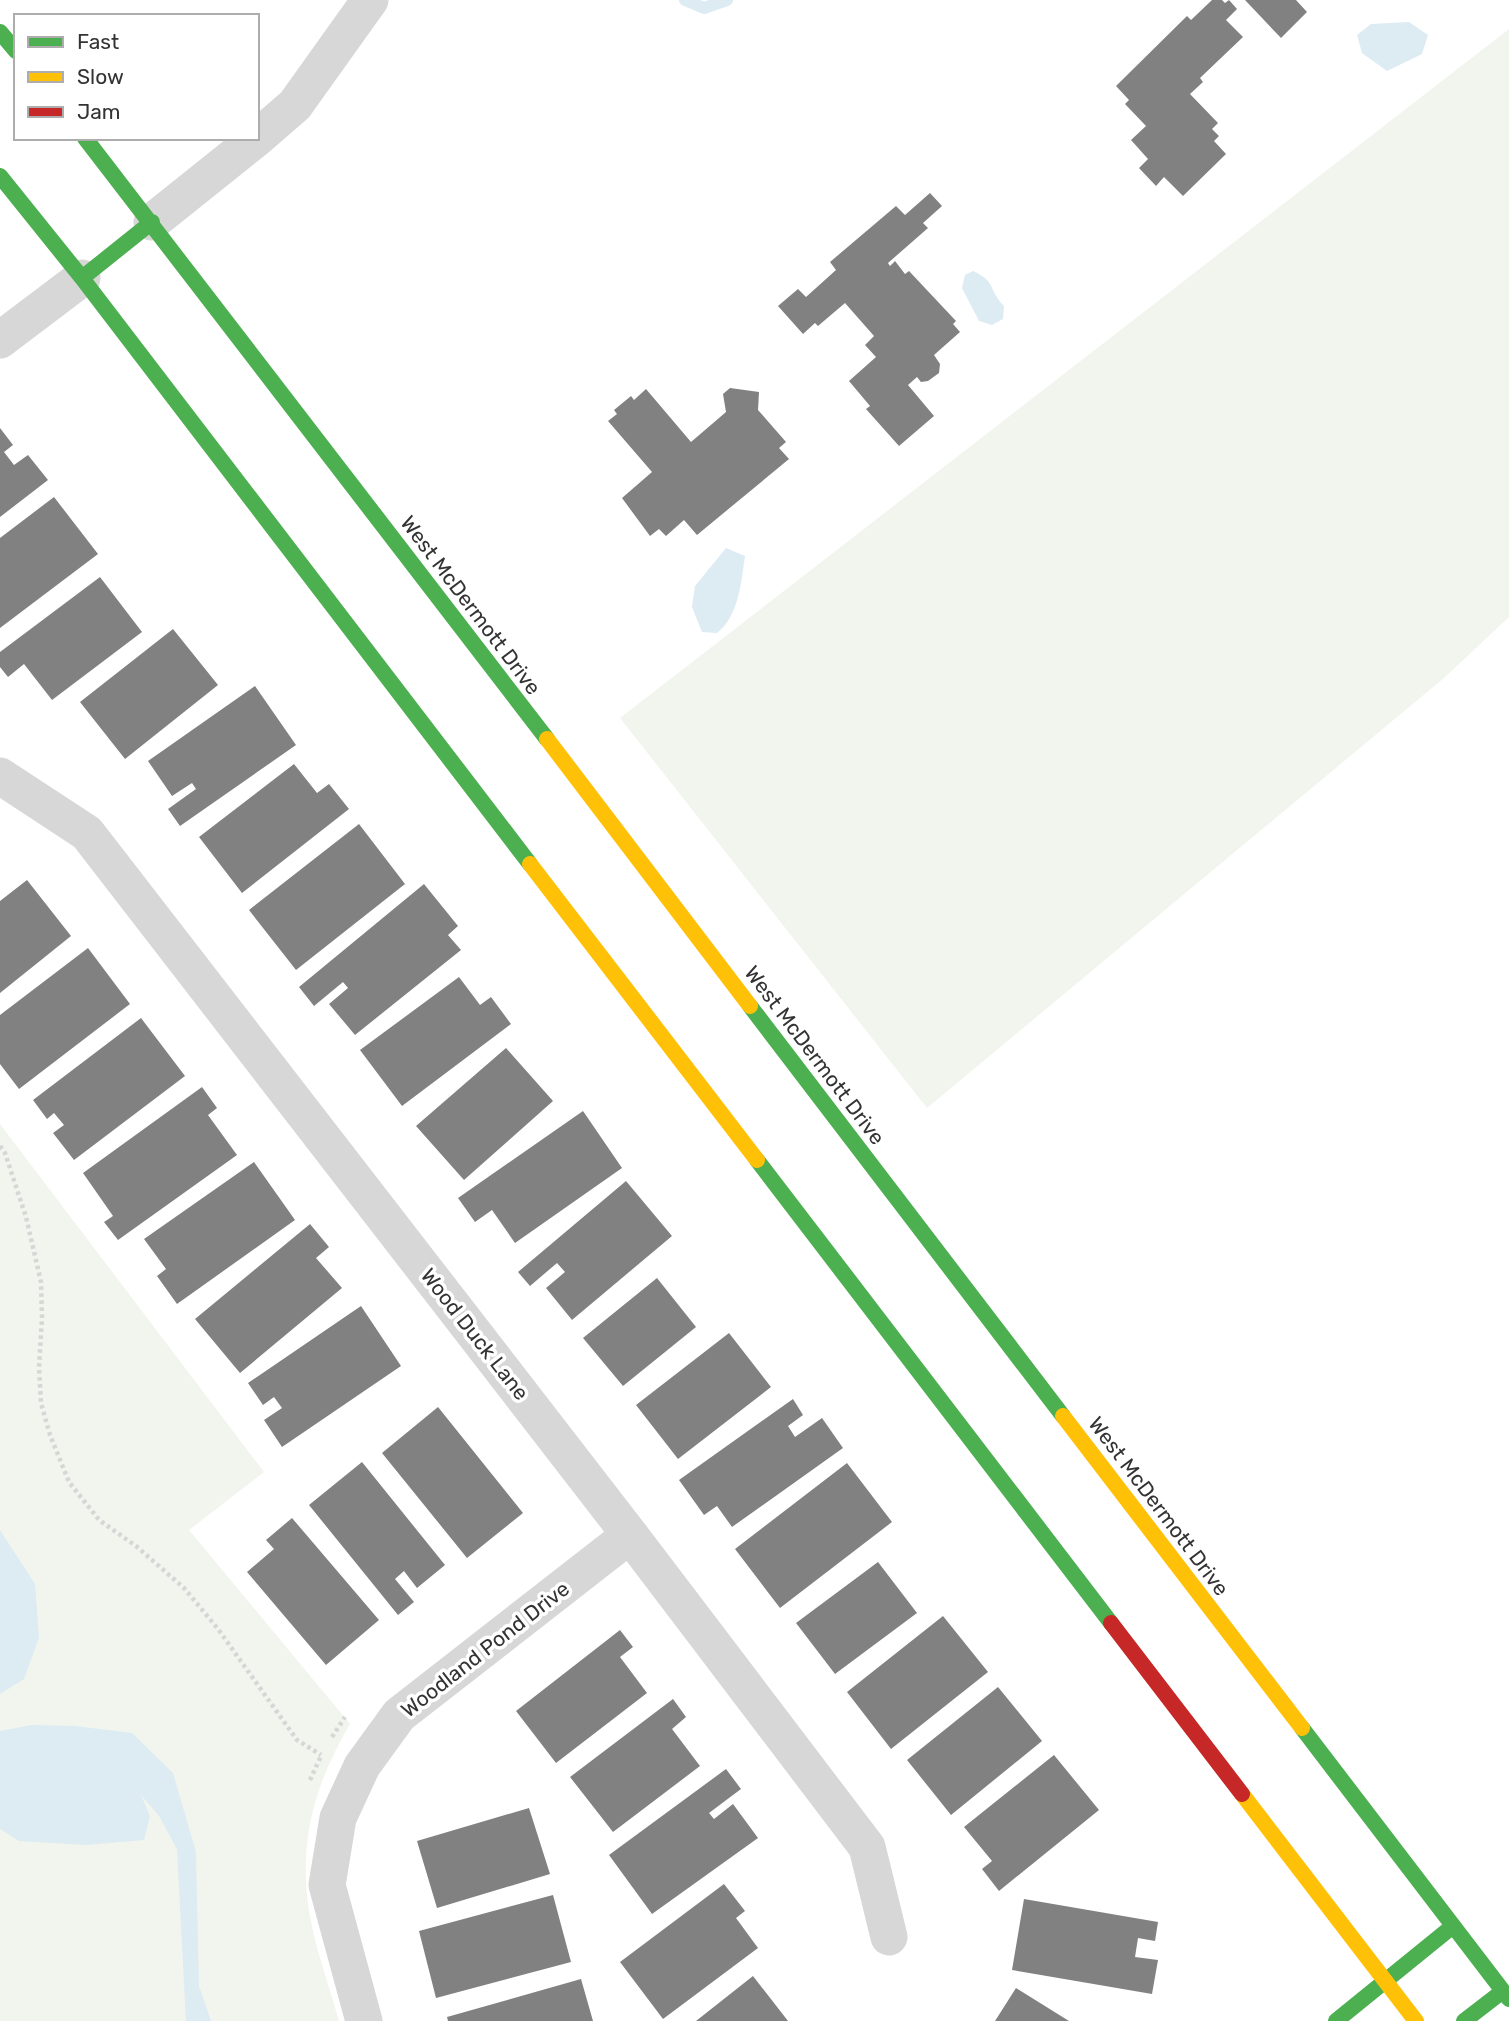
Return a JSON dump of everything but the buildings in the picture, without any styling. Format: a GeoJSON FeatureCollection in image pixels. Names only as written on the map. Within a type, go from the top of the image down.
{"type":"FeatureCollection","features":[{"type":"Feature","properties":{"kind":"main road"},"geometry":{"type":"LineString","coordinates":[[0,32],[14,49]]}},
{"type":"Feature","properties":{"kind":"main road","name":"West McDermott Drive"},"geometry":{"type":"LineString","coordinates":[[87,140],[152,222],[1506,1995]]}},
{"type":"Feature","properties":{"kind":"main road"},"geometry":{"type":"LineString","coordinates":[[0,176],[82,278],[1416,2021]]}},
{"type":"Feature","properties":{"kind":"main road"},"geometry":{"type":"LineString","coordinates":[[82,278],[152,222]]}},
{"type":"Feature","properties":{"kind":"main road"},"geometry":{"type":"LineString","coordinates":[[1336,2021],[1453,1926]]}},
{"type":"Feature","properties":{"kind":"main road"},"geometry":{"type":"LineString","coordinates":[[1464,2021],[1506,1995]]}},
{"type":"Feature","properties":{"kind":"street"},"geometry":{"type":"LineString","coordinates":[[259,136],[295,105],[370,0]]}},
{"type":"Feature","properties":{"kind":"street"},"geometry":{"type":"LineString","coordinates":[[152,222],[254,140]]}},
{"type":"Feature","properties":{"kind":"street"},"geometry":{"type":"LineString","coordinates":[[0,340],[82,278]]}},
{"type":"Feature","properties":{"kind":"street","name":"Wood Duck Lane"},"geometry":{"type":"LineString","coordinates":[[0,776],[87,833],[631,1535],[867,1847],[889,1937]]}},
{"type":"Feature","properties":{"kind":"street","name":"Woodland Pond Drive"},"geometry":{"type":"LineString","coordinates":[[364,2021],[327,1885],[338,1818],[362,1766],[399,1715],[631,1535]]}},
{"type":"Feature","properties":{"kind":"path"},"geometry":{"type":"LineString","coordinates":[[0,1146],[5,1153],[26,1217],[41,1282],[41,1403],[50,1435],[69,1482],[99,1520],[136,1546],[184,1588],[218,1629],[296,1740],[321,1755]]}},
{"type":"Feature","properties":{"kind":"shaded area"},"geometry":{"type":"Polygon","coordinates":[[[1409,22],[1428,35],[1422,54],[1387,71],[1362,53],[1357,35],[1371,24],[1409,22]]]}},
{"type":"Feature","properties":{"kind":"shaded area"},"geometry":{"type":"Polygon","coordinates":[[[1509,29],[1509,617],[1444,678],[927,1108],[620,718],[1509,29]]]}},
{"type":"Feature","properties":{"kind":"shaded area"},"geometry":{"type":"Polygon","coordinates":[[[973,271],[986,279],[1004,306],[1003,319],[992,325],[979,321],[962,288],[965,275],[973,271]]]}},
{"type":"Feature","properties":{"kind":"shaded area"},"geometry":{"type":"Polygon","coordinates":[[[726,548],[745,556],[738,598],[730,617],[717,633],[702,632],[692,607],[695,586],[726,548]]]}},
{"type":"Feature","properties":{"kind":"shaded area"},"geometry":{"type":"Polygon","coordinates":[[[0,1124],[264,1472],[189,1530],[350,1724],[327,1768],[319,1791],[312,1814],[306,1861],[309,1911],[318,1953],[339,2021],[0,2021],[0,1124]]]}},
{"type":"Feature","properties":{"kind":"shaded area"},"geometry":{"type":"Polygon","coordinates":[[[0,1530],[35,1584],[39,1638],[24,1679],[0,1694],[0,1530]]]}},
{"type":"Feature","properties":{"kind":"shaded area"},"geometry":{"type":"Polygon","coordinates":[[[32,1725],[75,1726],[132,1733],[173,1773],[196,1852],[199,1986],[211,2021],[186,2021],[177,1849],[159,1816],[141,1795],[150,1816],[144,1840],[86,1845],[19,1841],[0,1829],[0,1731],[32,1725]]]}},
{"type":"Feature","properties":{"kind":"waterway"},"geometry":{"type":"LineString","coordinates":[[685,0],[704,8],[727,0]]}},
{"type":"Feature","properties":{"kind":"traffic: fast"},"geometry":{"type":"LineString","coordinates":[[0,32],[14,49]]}},
{"type":"Feature","properties":{"kind":"traffic: fast"},"geometry":{"type":"LineString","coordinates":[[87,140],[547,739]]}},
{"type":"Feature","properties":{"kind":"traffic: fast"},"geometry":{"type":"LineString","coordinates":[[0,176],[82,278],[530,864]]}},
{"type":"Feature","properties":{"kind":"traffic: fast"},"geometry":{"type":"LineString","coordinates":[[82,278],[152,222]]}},
{"type":"Feature","properties":{"kind":"traffic: fast"},"geometry":{"type":"LineString","coordinates":[[750,1006],[1063,1416]]}},
{"type":"Feature","properties":{"kind":"traffic: fast"},"geometry":{"type":"LineString","coordinates":[[757,1160],[1111,1623]]}},
{"type":"Feature","properties":{"kind":"traffic: fast"},"geometry":{"type":"LineString","coordinates":[[1302,1728],[1509,1999]]}},
{"type":"Feature","properties":{"kind":"traffic: fast"},"geometry":{"type":"LineString","coordinates":[[1336,2021],[1453,1926]]}},
{"type":"Feature","properties":{"kind":"traffic: fast"},"geometry":{"type":"LineString","coordinates":[[1464,2021],[1503,1991]]}},
{"type":"Feature","properties":{"kind":"traffic: slow"},"geometry":{"type":"LineString","coordinates":[[547,739],[750,1006]]}},
{"type":"Feature","properties":{"kind":"traffic: slow"},"geometry":{"type":"LineString","coordinates":[[530,864],[757,1160]]}},
{"type":"Feature","properties":{"kind":"traffic: slow"},"geometry":{"type":"LineString","coordinates":[[1063,1416],[1302,1728]]}},
{"type":"Feature","properties":{"kind":"traffic: slow"},"geometry":{"type":"LineString","coordinates":[[1242,1794],[1416,2021]]}},
{"type":"Feature","properties":{"kind":"traffic: jam"},"geometry":{"type":"LineString","coordinates":[[1111,1623],[1242,1794]]}}]}
